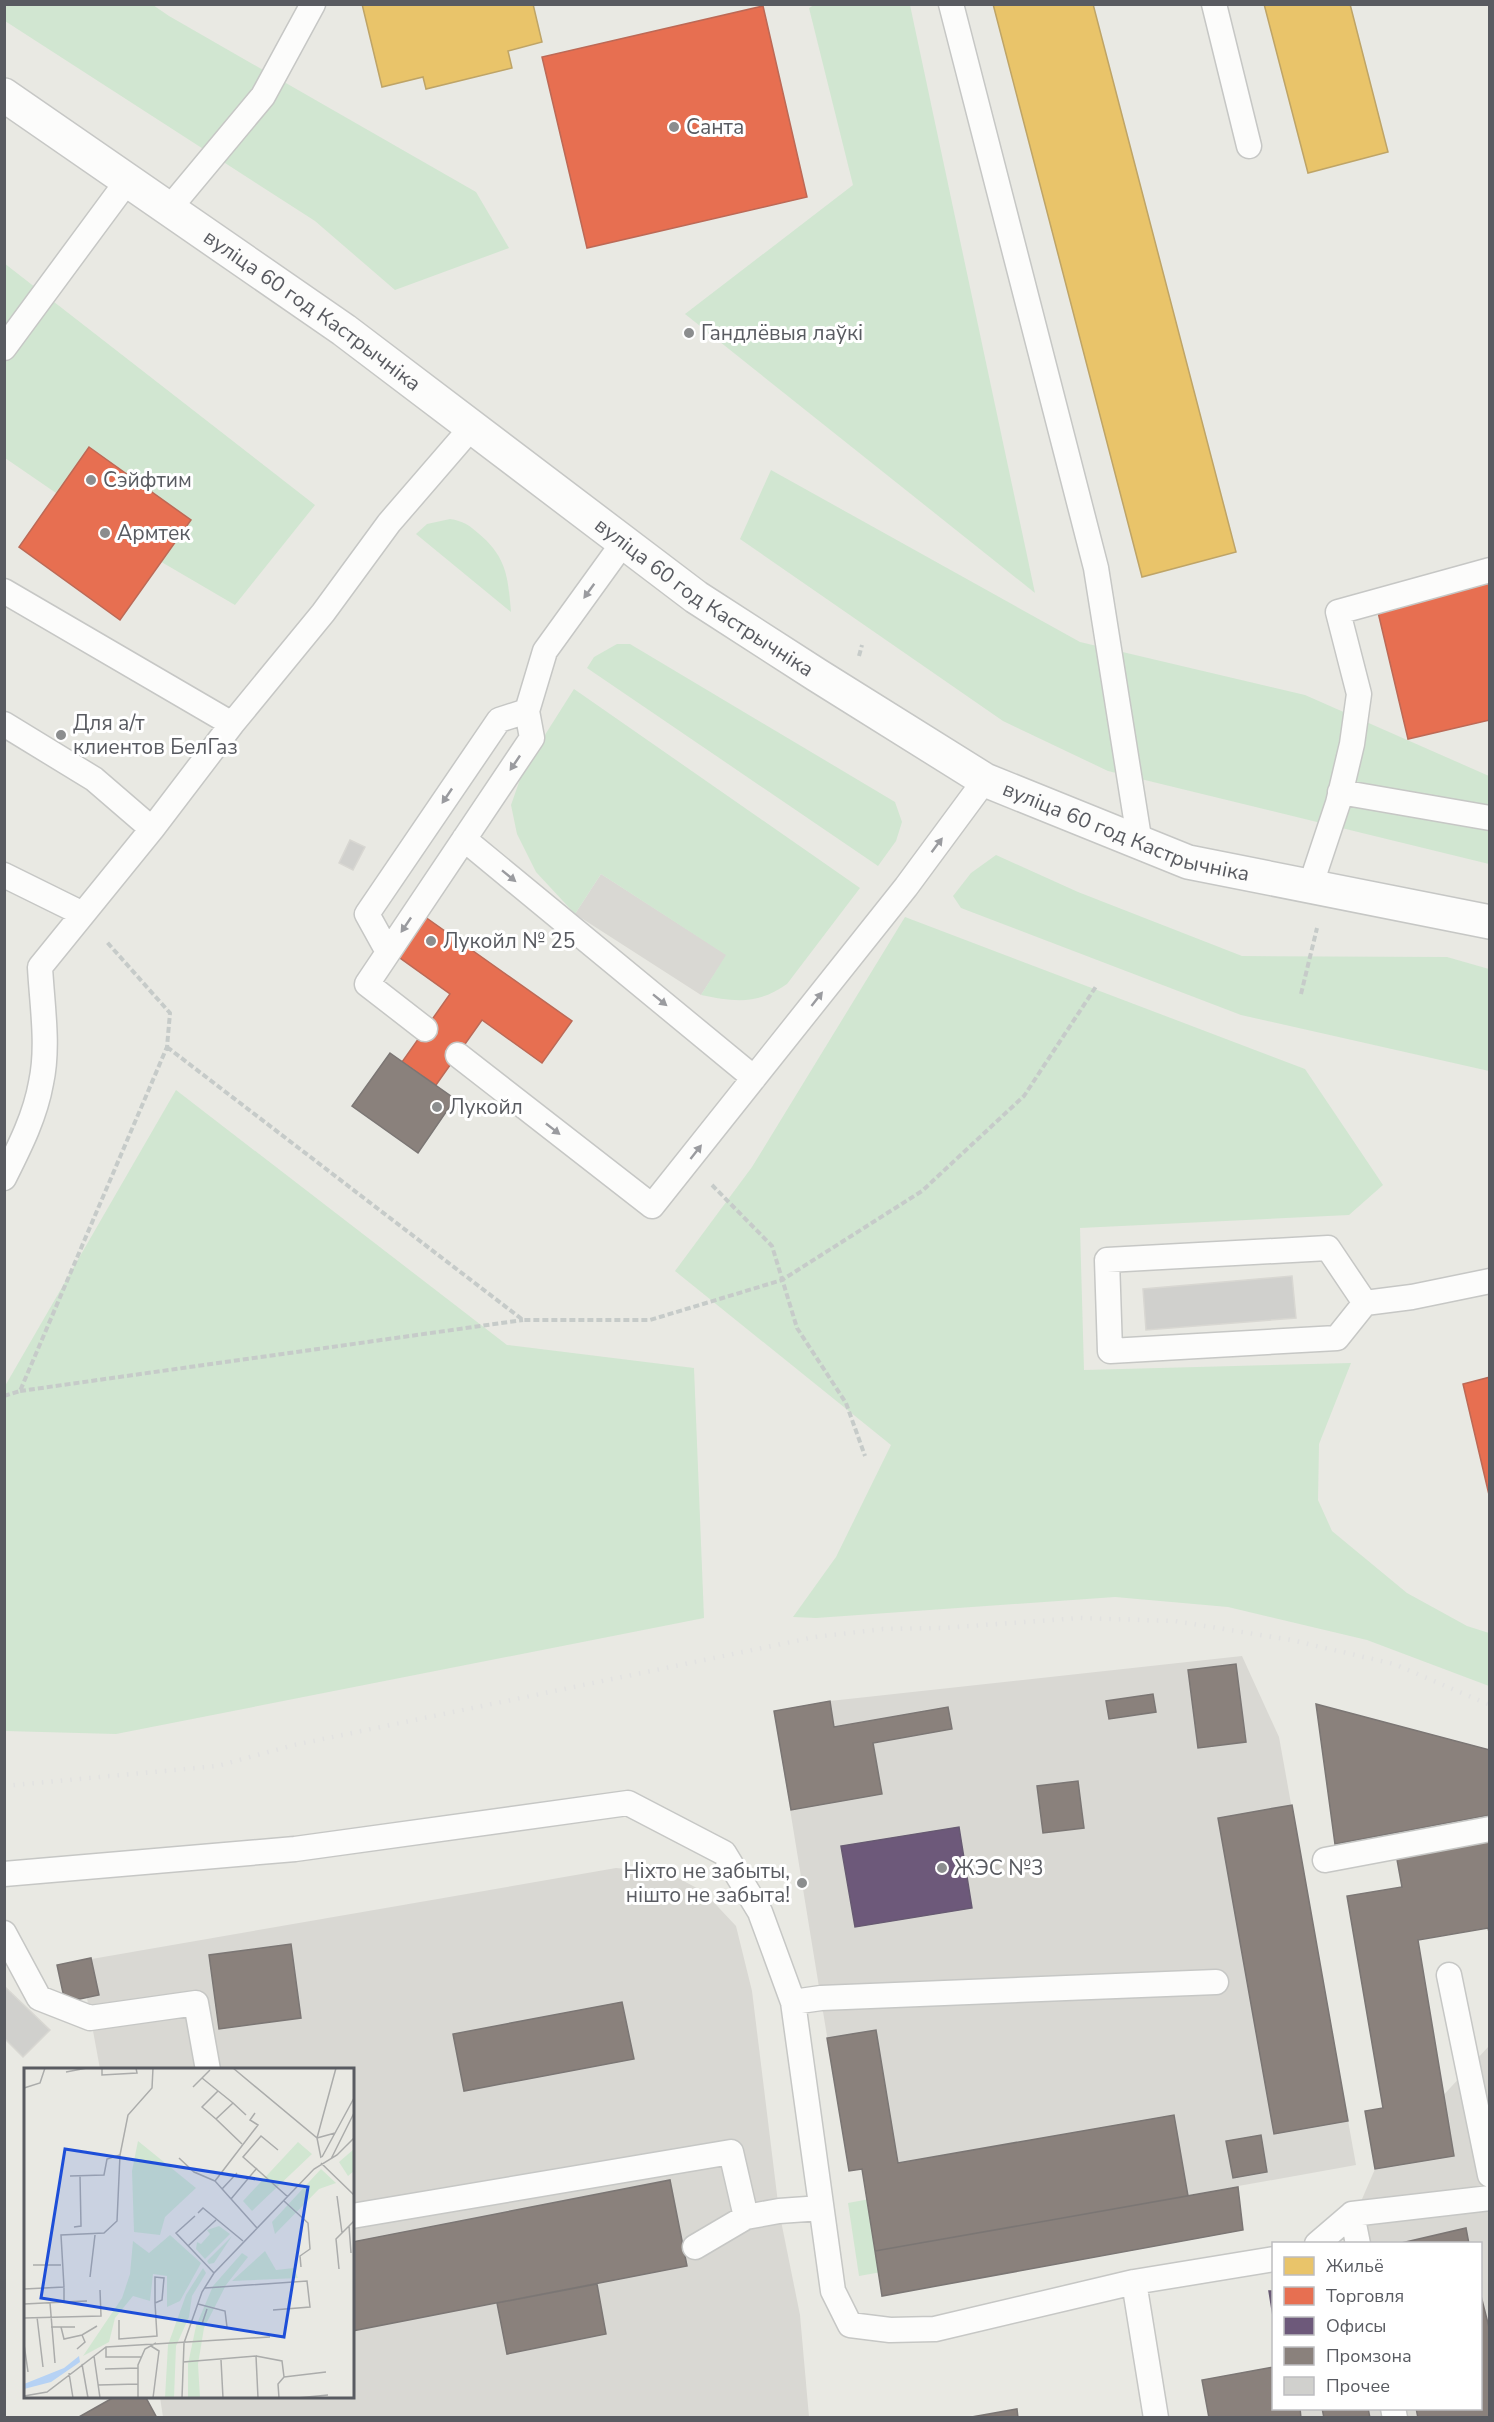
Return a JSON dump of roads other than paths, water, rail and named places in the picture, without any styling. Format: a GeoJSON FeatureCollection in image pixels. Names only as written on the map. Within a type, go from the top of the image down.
{"type":"FeatureCollection","features":[{"type":"Feature","properties":{"kind":"street","name":"вуліца 60 год Кастрычніка"},"geometry":{"type":"LineString","coordinates":[[4,95],[344,330],[623,543],[716,610],[985,780],[1188,862],[1490,922]]}},
{"type":"Feature","properties":{"kind":"lane"},"geometry":{"type":"LineString","coordinates":[[168,210],[263,96],[313,4]]}},
{"type":"Feature","properties":{"kind":"lane"},"geometry":{"type":"LineString","coordinates":[[951,4],[1096,568],[1140,844]]}},
{"type":"Feature","properties":{"kind":"lane"},"geometry":{"type":"LineString","coordinates":[[1214,4],[1249,146]]}},
{"type":"Feature","properties":{"kind":"lane"},"geometry":{"type":"LineString","coordinates":[[4,348],[128,180]]}},
{"type":"Feature","properties":{"kind":"lane"},"geometry":{"type":"LineString","coordinates":[[4,1178],[28,1130],[42,1082],[45,1035],[40,967],[322,613],[389,523],[471,428]]}},
{"type":"Feature","properties":{"kind":"lane"},"geometry":{"type":"LineString","coordinates":[[425,1029],[367,984],[532,738],[527,711],[545,651],[623,543]]}},
{"type":"Feature","properties":{"kind":"lane"},"geometry":{"type":"LineString","coordinates":[[1318,889],[1352,744],[1359,694],[1338,612],[1490,570]]}},
{"type":"Feature","properties":{"kind":"lane"},"geometry":{"type":"LineString","coordinates":[[4,591],[232,724]]}},
{"type":"Feature","properties":{"kind":"lane"},"geometry":{"type":"LineString","coordinates":[[388,951],[367,914],[499,720],[527,711]]}},
{"type":"Feature","properties":{"kind":"lane"},"geometry":{"type":"LineString","coordinates":[[4,724],[94,779],[152,829]]}},
{"type":"Feature","properties":{"kind":"lane"},"geometry":{"type":"LineString","coordinates":[[458,1055],[652,1206],[906,887],[985,780]]}},
{"type":"Feature","properties":{"kind":"lane"},"geometry":{"type":"LineString","coordinates":[[1340,792],[1490,818]]}},
{"type":"Feature","properties":{"kind":"lane"},"geometry":{"type":"LineString","coordinates":[[464,839],[754,1078]]}},
{"type":"Feature","properties":{"kind":"lane"},"geometry":{"type":"LineString","coordinates":[[4,875],[83,915]]}},
{"type":"Feature","properties":{"kind":"lane"},"geometry":{"type":"LineString","coordinates":[[1365,1303],[1328,1248],[1107,1260],[1110,1351],[1337,1338],[1365,1303],[1412,1297],[1490,1281]]}},
{"type":"Feature","properties":{"kind":"lane"},"geometry":{"type":"LineString","coordinates":[[4,1874],[295,1849],[628,1803],[724,1853],[760,1912],[793,2002],[833,2291],[850,2325],[890,2330],[935,2328],[1134,2282],[1272,2259]]}},
{"type":"Feature","properties":{"kind":"lane"},"geometry":{"type":"LineString","coordinates":[[1325,1860],[1490,1829]]}},
{"type":"Feature","properties":{"kind":"lane"},"geometry":{"type":"LineString","coordinates":[[4,1933],[39,1998],[90,2018],[196,2003],[208,2068]]}},
{"type":"Feature","properties":{"kind":"lane"},"geometry":{"type":"LineString","coordinates":[[1449,1975],[1490,2175]]}},
{"type":"Feature","properties":{"kind":"lane"},"geometry":{"type":"LineString","coordinates":[[793,2002],[832,1997],[1216,1982]]}},
{"type":"Feature","properties":{"kind":"lane"},"geometry":{"type":"LineString","coordinates":[[354,2216],[731,2152],[746,2217]]}},
{"type":"Feature","properties":{"kind":"lane"},"geometry":{"type":"LineString","coordinates":[[1319,2242],[1352,2214],[1490,2198]]}},
{"type":"Feature","properties":{"kind":"lane"},"geometry":{"type":"LineString","coordinates":[[695,2247],[746,2217],[779,2211],[821,2208]]}},
{"type":"Feature","properties":{"kind":"lane"},"geometry":{"type":"LineString","coordinates":[[1352,2214],[1358,2242]]}},
{"type":"Feature","properties":{"kind":"lane"},"geometry":{"type":"LineString","coordinates":[[1134,2282],[1156,2418]]}},
{"type":"Feature","properties":{"kind":"railway"},"geometry":{"type":"LineString","coordinates":[[4,1786],[217,1766],[294,1745],[815,1637],[883,1629],[943,1628],[1079,1618],[1175,1621],[1291,1640],[1394,1664],[1490,1705]]}},
{"type":"Feature","properties":{"kind":"place","name":"Санта"},"geometry":{"type":"Point","coordinates":[674,127]}},
{"type":"Feature","properties":{"kind":"place","name":"Гандлёвыя лаўкі"},"geometry":{"type":"Point","coordinates":[689,333]}},
{"type":"Feature","properties":{"kind":"place","name":"Сэйфтим"},"geometry":{"type":"Point","coordinates":[91,480]}},
{"type":"Feature","properties":{"kind":"place","name":"Армтек"},"geometry":{"type":"Point","coordinates":[105,533]}},
{"type":"Feature","properties":{"kind":"place","name":"Для а/т клиентов БелГаз"},"geometry":{"type":"Point","coordinates":[61,735]}},
{"type":"Feature","properties":{"kind":"place","name":"Лукойл № 25"},"geometry":{"type":"Point","coordinates":[431,941]}},
{"type":"Feature","properties":{"kind":"place","name":"Лукойл"},"geometry":{"type":"Point","coordinates":[437,1107]}},
{"type":"Feature","properties":{"kind":"place","name":"ЖЭС №3"},"geometry":{"type":"Point","coordinates":[942,1868]}},
{"type":"Feature","properties":{"kind":"place","name":"Ніхто не забыты, нішто не забыта!"},"geometry":{"type":"Point","coordinates":[802,1883]}}]}
